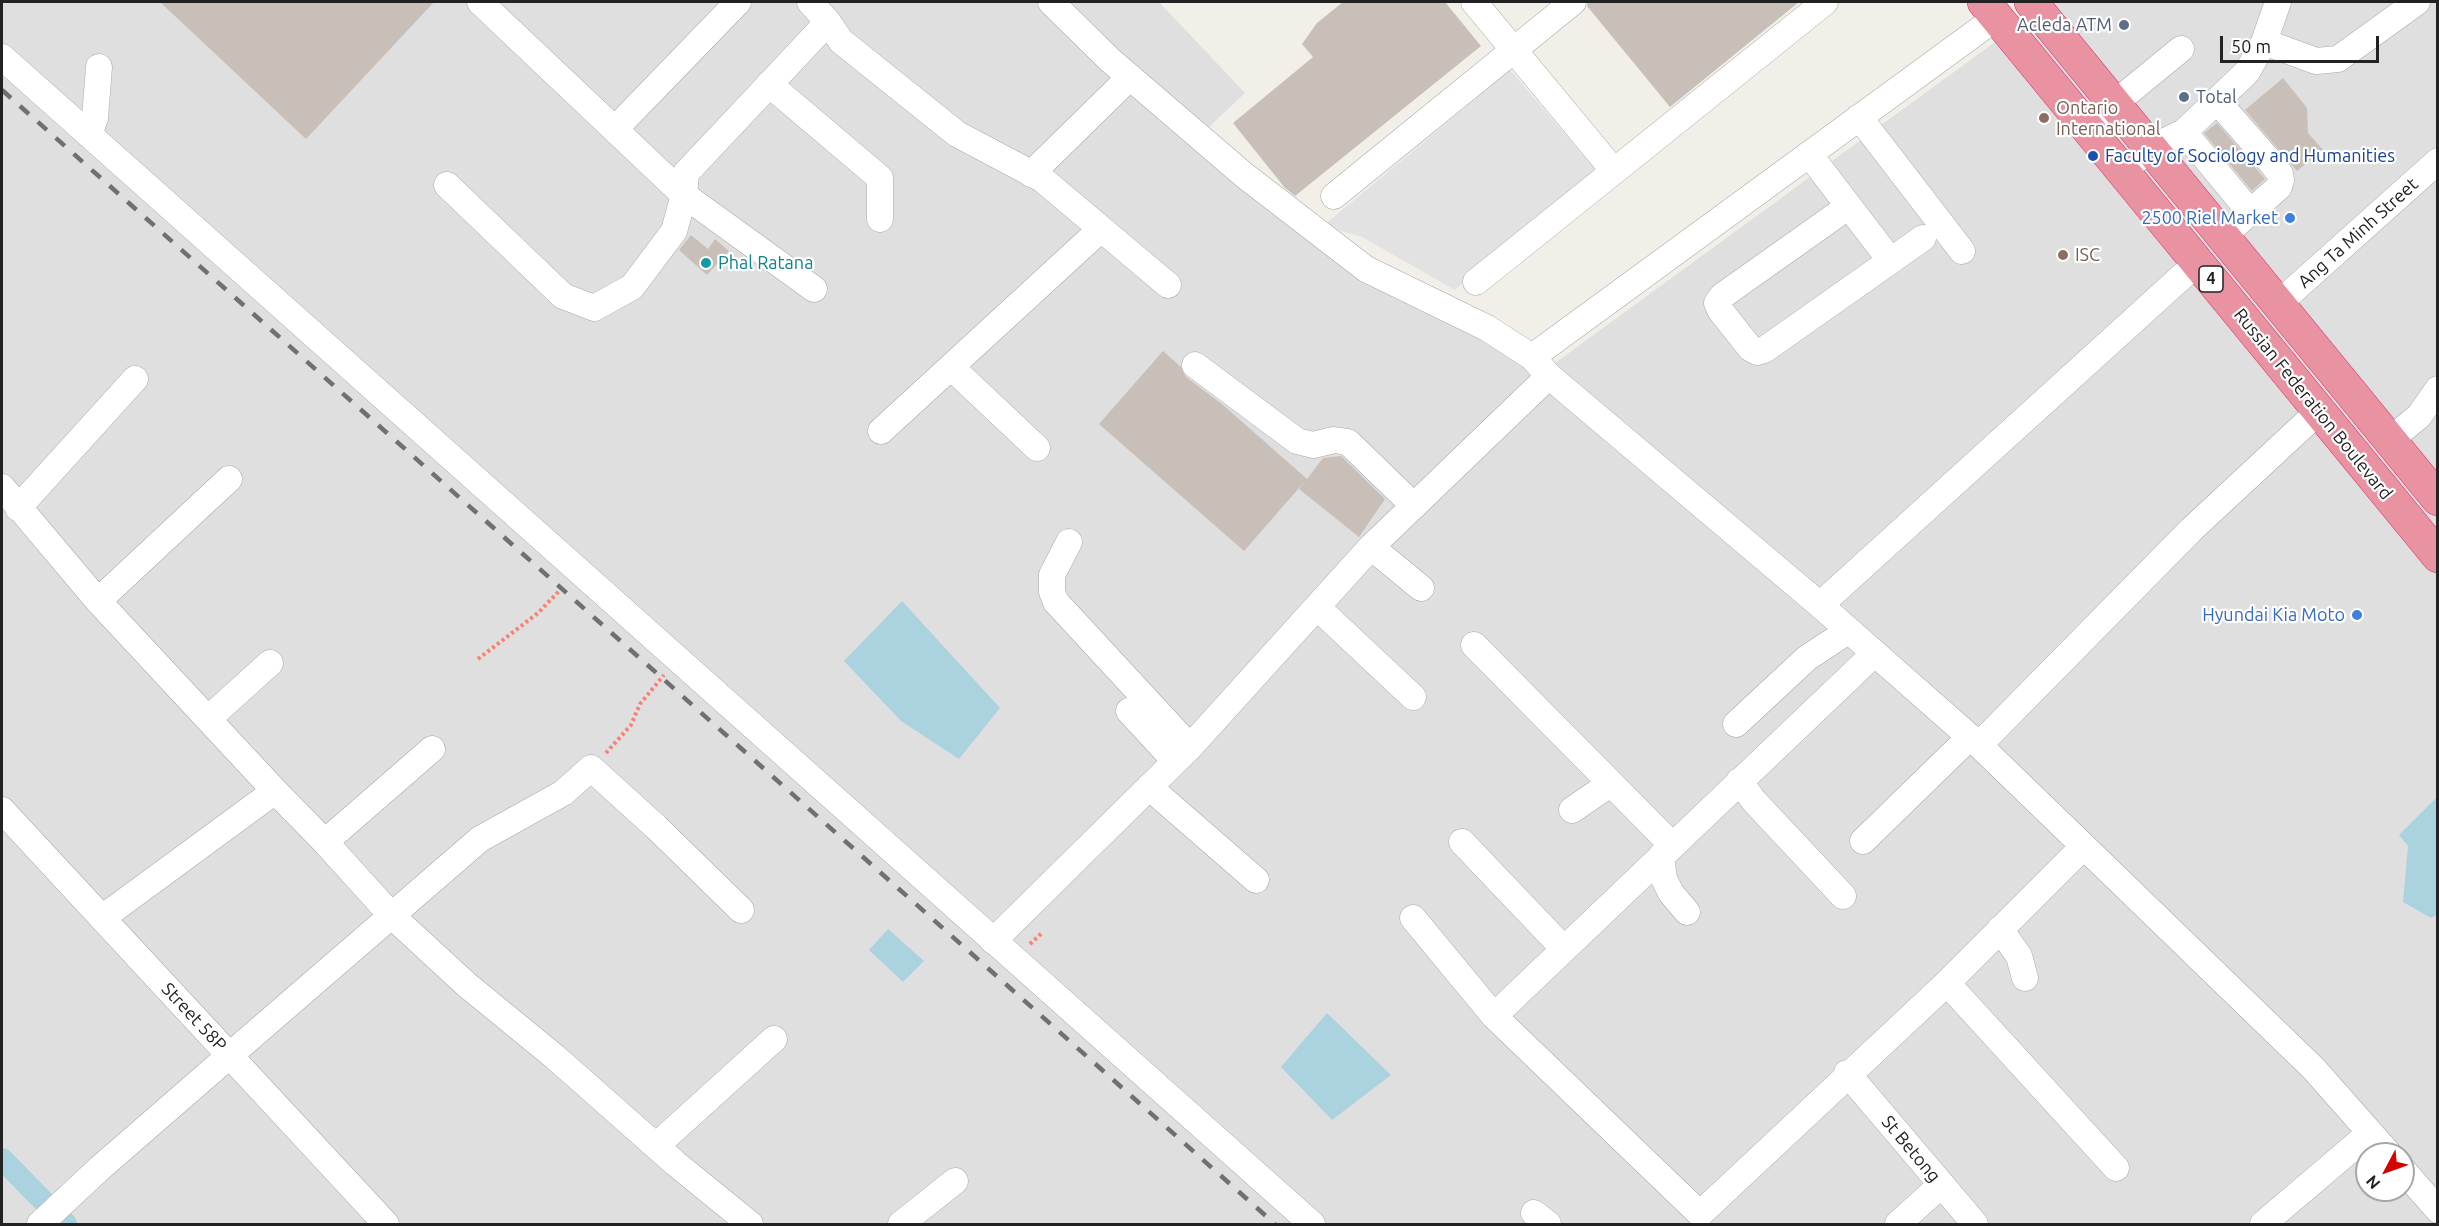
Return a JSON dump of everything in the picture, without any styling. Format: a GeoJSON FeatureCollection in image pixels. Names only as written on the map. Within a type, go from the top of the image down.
{"type":"FeatureCollection","features":[{"type":"Feature","properties":{"kind":"highway","name":"Russian Federation Boulevard"},"geometry":{"type":"LineString","coordinates":[[2031,2],[2438,499]]}},
{"type":"Feature","properties":{"kind":"highway","name":"Russian Federation Boulevard"},"geometry":{"type":"LineString","coordinates":[[1990,9],[2319,411],[2433,541]]}},
{"type":"Feature","properties":{"kind":"street"},"geometry":{"type":"LineString","coordinates":[[480,2],[616,128],[684,195],[814,289]]}},
{"type":"Feature","properties":{"kind":"street"},"geometry":{"type":"LineString","coordinates":[[616,128],[738,2]]}},
{"type":"Feature","properties":{"kind":"street"},"geometry":{"type":"LineString","coordinates":[[810,2],[841,41],[957,134],[1042,179],[1168,285]]}},
{"type":"Feature","properties":{"kind":"street"},"geometry":{"type":"LineString","coordinates":[[1051,2],[1130,77],[1244,175],[1366,269],[1487,328],[1532,357],[1549,376],[1820,605],[1974,741],[2314,1069],[2378,1142]]}},
{"type":"Feature","properties":{"kind":"street"},"geometry":{"type":"LineString","coordinates":[[1474,2],[1614,171]]}},
{"type":"Feature","properties":{"kind":"street"},"geometry":{"type":"LineString","coordinates":[[1476,282],[1825,2]]}},
{"type":"Feature","properties":{"kind":"street"},"geometry":{"type":"LineString","coordinates":[[2123,171],[2151,148],[2184,132],[2247,72],[2264,42],[2278,2]]}},
{"type":"Feature","properties":{"kind":"street"},"geometry":{"type":"LineString","coordinates":[[2264,42],[2316,61],[2338,59],[2417,2]]}},
{"type":"Feature","properties":{"kind":"street"},"geometry":{"type":"LineString","coordinates":[[1334,196],[1514,50],[1566,4]]}},
{"type":"Feature","properties":{"kind":"street"},"geometry":{"type":"LineString","coordinates":[[1532,357],[1859,117],[1990,9]]}},
{"type":"Feature","properties":{"kind":"street"},"geometry":{"type":"LineString","coordinates":[[447,185],[563,296],[594,308],[632,287],[674,231],[684,195],[686,173],[828,22]]}},
{"type":"Feature","properties":{"kind":"street"},"geometry":{"type":"LineString","coordinates":[[2086,126],[2181,49]]}},
{"type":"Feature","properties":{"kind":"street"},"geometry":{"type":"LineString","coordinates":[[2,57],[1312,1224]]}},
{"type":"Feature","properties":{"kind":"street"},"geometry":{"type":"LineString","coordinates":[[89,135],[94,118],[99,67]]}},
{"type":"Feature","properties":{"kind":"street"},"geometry":{"type":"LineString","coordinates":[[1031,174],[1130,77]]}},
{"type":"Feature","properties":{"kind":"street"},"geometry":{"type":"LineString","coordinates":[[769,84],[880,178],[880,219]]}},
{"type":"Feature","properties":{"kind":"street"},"geometry":{"type":"LineString","coordinates":[[2218,102],[2280,174],[2281,180],[2279,187],[2223,236]]}},
{"type":"Feature","properties":{"kind":"street"},"geometry":{"type":"LineString","coordinates":[[1859,117],[1962,251]]}},
{"type":"Feature","properties":{"kind":"street"},"geometry":{"type":"LineString","coordinates":[[2184,132],[2250,212]]}},
{"type":"Feature","properties":{"kind":"street"},"geometry":{"type":"LineString","coordinates":[[1809,154],[1890,260]]}},
{"type":"Feature","properties":{"kind":"street","name":"Ang Ta Minh Street"},"geometry":{"type":"LineString","coordinates":[[2278,304],[2438,161]]}},
{"type":"Feature","properties":{"kind":"street"},"geometry":{"type":"LineString","coordinates":[[1849,207],[1722,296],[1717,303],[1750,348],[1757,352],[1923,238]]}},
{"type":"Feature","properties":{"kind":"street"},"geometry":{"type":"LineString","coordinates":[[881,431],[1101,230]]}},
{"type":"Feature","properties":{"kind":"street"},"geometry":{"type":"LineString","coordinates":[[1820,605],[2198,262]]}},
{"type":"Feature","properties":{"kind":"street"},"geometry":{"type":"LineString","coordinates":[[1195,365],[1297,441],[1313,445],[1334,440],[1348,442],[1414,506]]}},
{"type":"Feature","properties":{"kind":"street"},"geometry":{"type":"LineString","coordinates":[[951,367],[1037,448]]}},
{"type":"Feature","properties":{"kind":"street"},"geometry":{"type":"LineString","coordinates":[[993,940],[1183,754],[1371,547],[1549,376]]}},
{"type":"Feature","properties":{"kind":"street"},"geometry":{"type":"LineString","coordinates":[[18,508],[135,379]]}},
{"type":"Feature","properties":{"kind":"street"},"geometry":{"type":"LineString","coordinates":[[2390,440],[2419,416],[2436,392]]}},
{"type":"Feature","properties":{"kind":"street"},"geometry":{"type":"LineString","coordinates":[[1863,841],[1974,741],[2192,529],[2319,411]]}},
{"type":"Feature","properties":{"kind":"street"},"geometry":{"type":"LineString","coordinates":[[98,601],[229,479]]}},
{"type":"Feature","properties":{"kind":"street"},"geometry":{"type":"LineString","coordinates":[[2,487],[98,601],[392,916],[467,985],[750,1224]]}},
{"type":"Feature","properties":{"kind":"street"},"geometry":{"type":"LineString","coordinates":[[1069,542],[1052,575],[1052,592],[1056,602],[1183,754]]}},
{"type":"Feature","properties":{"kind":"street"},"geometry":{"type":"LineString","coordinates":[[1371,547],[1420,588]]}},
{"type":"Feature","properties":{"kind":"street"},"geometry":{"type":"LineString","coordinates":[[1317,607],[1413,697]]}},
{"type":"Feature","properties":{"kind":"street"},"geometry":{"type":"LineString","coordinates":[[1736,724],[1807,658],[1848,631]]}},
{"type":"Feature","properties":{"kind":"street"},"geometry":{"type":"LineString","coordinates":[[1474,645],[1610,784],[1666,851],[1664,879],[1687,912]]}},
{"type":"Feature","properties":{"kind":"street"},"geometry":{"type":"LineString","coordinates":[[1494,1016],[1874,654]]}},
{"type":"Feature","properties":{"kind":"street"},"geometry":{"type":"LineString","coordinates":[[208,719],[270,663]]}},
{"type":"Feature","properties":{"kind":"street"},"geometry":{"type":"LineString","coordinates":[[1129,711],[1183,754]]}},
{"type":"Feature","properties":{"kind":"street"},"geometry":{"type":"LineString","coordinates":[[325,842],[432,749]]}},
{"type":"Feature","properties":{"kind":"street"},"geometry":{"type":"LineString","coordinates":[[40,1224],[100,1168],[480,839],[563,793],[591,768],[741,910]]}},
{"type":"Feature","properties":{"kind":"street"},"geometry":{"type":"LineString","coordinates":[[1739,781],[1754,801],[1843,896]]}},
{"type":"Feature","properties":{"kind":"street"},"geometry":{"type":"LineString","coordinates":[[1572,810],[1610,784]]}},
{"type":"Feature","properties":{"kind":"street"},"geometry":{"type":"LineString","coordinates":[[1149,787],[1256,880]]}},
{"type":"Feature","properties":{"kind":"street"},"geometry":{"type":"LineString","coordinates":[[102,918],[275,791]]}},
{"type":"Feature","properties":{"kind":"street","name":"Street 58P"},"geometry":{"type":"LineString","coordinates":[[2,810],[386,1224]]}},
{"type":"Feature","properties":{"kind":"street"},"geometry":{"type":"LineString","coordinates":[[1462,842],[1564,949]]}},
{"type":"Feature","properties":{"kind":"street"},"geometry":{"type":"LineString","coordinates":[[1413,918],[1494,1016],[1694,1219],[1847,1073],[1947,983],[2083,847]]}},
{"type":"Feature","properties":{"kind":"street"},"geometry":{"type":"LineString","coordinates":[[2000,929],[2019,956],[2025,978]]}},
{"type":"Feature","properties":{"kind":"street"},"geometry":{"type":"LineString","coordinates":[[1947,983],[2116,1168]]}},
{"type":"Feature","properties":{"kind":"street"},"geometry":{"type":"LineString","coordinates":[[657,1146],[774,1039]]}},
{"type":"Feature","properties":{"kind":"street","name":"St Betong"},"geometry":{"type":"LineString","coordinates":[[1847,1073],[1941,1185],[1967,1222]]}},
{"type":"Feature","properties":{"kind":"street"},"geometry":{"type":"LineString","coordinates":[[2263,1224],[2370,1133]]}},
{"type":"Feature","properties":{"kind":"street"},"geometry":{"type":"LineString","coordinates":[[901,1224],[955,1181]]}},
{"type":"Feature","properties":{"kind":"street"},"geometry":{"type":"LineString","coordinates":[[2415,1184],[2438,1210]]}},
{"type":"Feature","properties":{"kind":"street"},"geometry":{"type":"LineString","coordinates":[[1898,1224],[1941,1185]]}},
{"type":"Feature","properties":{"kind":"path"},"geometry":{"type":"LineString","coordinates":[[478,659],[538,613],[579,571]]}},
{"type":"Feature","properties":{"kind":"path"},"geometry":{"type":"LineString","coordinates":[[591,768],[631,725],[640,704],[677,659]]}},
{"type":"Feature","properties":{"kind":"shaded area"},"geometry":{"type":"Polygon","coordinates":[[[2,2],[1159,2],[1245,93],[1209,127],[1313,222],[1409,278],[1507,326],[1555,363],[2047,2],[2437,2],[2437,1224],[2,1224],[2,2]]]}},
{"type":"Feature","properties":{"kind":"shaded area"},"geometry":{"type":"Polygon","coordinates":[[[1510,70],[1595,169],[1455,290],[1362,237],[1323,226],[1510,70]]]}},
{"type":"Feature","properties":{"kind":"water"},"geometry":{"type":"Polygon","coordinates":[[[902,601],[1000,708],[959,759],[901,721],[844,661],[902,601]]]}},
{"type":"Feature","properties":{"kind":"water"},"geometry":{"type":"Polygon","coordinates":[[[2437,797],[2437,915],[2431,918],[2403,902],[2408,846],[2399,835],[2437,797]]]}},
{"type":"Feature","properties":{"kind":"water"},"geometry":{"type":"Polygon","coordinates":[[[888,929],[924,961],[903,982],[869,950],[888,929]]]}},
{"type":"Feature","properties":{"kind":"water"},"geometry":{"type":"Polygon","coordinates":[[[1327,1013],[1391,1075],[1332,1120],[1281,1067],[1327,1013]]]}},
{"type":"Feature","properties":{"kind":"building"},"geometry":{"type":"Polygon","coordinates":[[[160,2],[434,2],[306,139],[160,2]]]}},
{"type":"Feature","properties":{"kind":"building"},"geometry":{"type":"Polygon","coordinates":[[[1343,2],[1445,2],[1481,46],[1295,196],[1285,188],[1233,123],[1313,57],[1302,44],[1317,23],[1343,2]]]}},
{"type":"Feature","properties":{"kind":"building"},"geometry":{"type":"Polygon","coordinates":[[[1588,2],[1799,2],[1670,107],[1587,6],[1588,2]]]}},
{"type":"Feature","properties":{"kind":"building"},"geometry":{"type":"Polygon","coordinates":[[[2283,78],[2307,108],[2308,133],[2323,150],[2297,171],[2245,110],[2283,78]]]}},
{"type":"Feature","properties":{"kind":"building"},"geometry":{"type":"Polygon","coordinates":[[[2217,123],[2265,179],[2252,191],[2204,133],[2217,123]]]}},
{"type":"Feature","properties":{"kind":"building","name":"Phal Ratana"},"geometry":{"type":"Polygon","coordinates":[[[691,235],[708,249],[715,239],[729,251],[707,275],[679,250],[691,235]]]}},
{"type":"Feature","properties":{"kind":"building"},"geometry":{"type":"Polygon","coordinates":[[[1163,351],[1181,367],[1186,377],[1223,405],[1307,479],[1323,458],[1341,456],[1385,499],[1359,537],[1299,489],[1306,480],[1244,551],[1099,424],[1163,351]]]}},
{"type":"Feature","properties":{"kind":"waterway"},"geometry":{"type":"LineString","coordinates":[[2,1159],[66,1224]]}},
{"type":"Feature","properties":{"kind":"railway"},"geometry":{"type":"LineString","coordinates":[[2,90],[1275,1224]]}},
{"type":"Feature","properties":{"kind":"place","name":"Acleda ATM"},"geometry":{"type":"Point","coordinates":[2124,25]}},
{"type":"Feature","properties":{"kind":"place","name":"Total"},"geometry":{"type":"Point","coordinates":[2184,97]}},
{"type":"Feature","properties":{"kind":"place","name":"Ontario International"},"geometry":{"type":"Point","coordinates":[2044,118]}},
{"type":"Feature","properties":{"kind":"place","name":"Faculty of Sociology and Humanities"},"geometry":{"type":"Point","coordinates":[2093,156]}},
{"type":"Feature","properties":{"kind":"place","name":"2500 Riel Market"},"geometry":{"type":"Point","coordinates":[2290,218]}},
{"type":"Feature","properties":{"kind":"place","name":"ISC"},"geometry":{"type":"Point","coordinates":[2063,255]}},
{"type":"Feature","properties":{"kind":"place","name":"Phal Ratana"},"geometry":{"type":"Point","coordinates":[706,263]}},
{"type":"Feature","properties":{"kind":"place","name":"Hyundai Kia Moto"},"geometry":{"type":"Point","coordinates":[2357,615]}}]}
